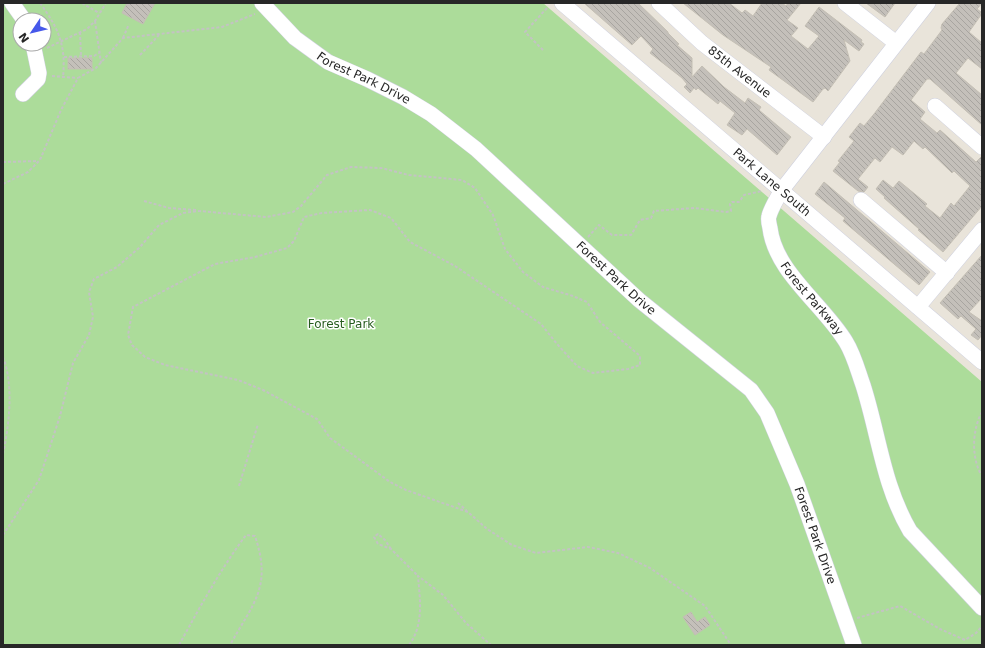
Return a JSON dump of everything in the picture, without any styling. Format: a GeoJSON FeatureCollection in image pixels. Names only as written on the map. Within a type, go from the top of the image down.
{"type":"FeatureCollection","features":[{"type":"Feature","properties":{"kind":"street"},"geometry":{"type":"LineString","coordinates":[[12,3],[18,12]]}},
{"type":"Feature","properties":{"kind":"street","name":"Park Lane South"},"geometry":{"type":"LineString","coordinates":[[562,3],[982,362]]}},
{"type":"Feature","properties":{"kind":"street","name":"85th Avenue"},"geometry":{"type":"LineString","coordinates":[[659,3],[702,43],[824,137]]}},
{"type":"Feature","properties":{"kind":"street"},"geometry":{"type":"LineString","coordinates":[[845,3],[896,43]]}},
{"type":"Feature","properties":{"kind":"street","name":"Forest Parkway"},"geometry":{"type":"LineString","coordinates":[[928,3],[781,191],[768,217],[771,237],[779,257],[828,318],[846,342],[852,354],[868,401],[892,495],[901,516],[915,537],[982,608]]}},
{"type":"Feature","properties":{"kind":"street","name":"Forest Park Drive"},"geometry":{"type":"LineString","coordinates":[[259,8],[295,38],[328,62],[403,97],[431,114],[476,149],[639,300],[731,372],[751,390],[767,412],[797,484],[854,645]]}},
{"type":"Feature","properties":{"kind":"street"},"geometry":{"type":"LineString","coordinates":[[23,94],[38,79],[39,52]]}},
{"type":"Feature","properties":{"kind":"street"},"geometry":{"type":"LineString","coordinates":[[935,106],[982,147]]}},
{"type":"Feature","properties":{"kind":"street"},"geometry":{"type":"LineString","coordinates":[[861,200],[947,273]]}},
{"type":"Feature","properties":{"kind":"street"},"geometry":{"type":"LineString","coordinates":[[918,307],[982,230]]}},
{"type":"Feature","properties":{"kind":"path"},"geometry":{"type":"LineString","coordinates":[[40,3],[54,23],[62,42],[64,57],[63,78]]}},
{"type":"Feature","properties":{"kind":"path"},"geometry":{"type":"LineString","coordinates":[[82,3],[99,13]]}},
{"type":"Feature","properties":{"kind":"path"},"geometry":{"type":"LineString","coordinates":[[52,44],[62,42],[80,32],[95,21],[106,3]]}},
{"type":"Feature","properties":{"kind":"path"},"geometry":{"type":"LineString","coordinates":[[123,38],[222,27],[259,8]]}},
{"type":"Feature","properties":{"kind":"path"},"geometry":{"type":"LineString","coordinates":[[543,50],[525,32],[547,8]]}},
{"type":"Feature","properties":{"kind":"path"},"geometry":{"type":"LineString","coordinates":[[95,21],[100,62]]}},
{"type":"Feature","properties":{"kind":"path"},"geometry":{"type":"LineString","coordinates":[[39,73],[63,78],[78,78],[96,68],[123,38],[129,24]]}},
{"type":"Feature","properties":{"kind":"path"},"geometry":{"type":"LineString","coordinates":[[80,32],[81,56]]}},
{"type":"Feature","properties":{"kind":"path"},"geometry":{"type":"LineString","coordinates":[[140,55],[159,34]]}},
{"type":"Feature","properties":{"kind":"path"},"geometry":{"type":"LineString","coordinates":[[64,57],[94,56],[99,53]]}},
{"type":"Feature","properties":{"kind":"path"},"geometry":{"type":"LineString","coordinates":[[3,184],[28,172],[40,160],[61,110],[78,78]]}},
{"type":"Feature","properties":{"kind":"path"},"geometry":{"type":"LineString","coordinates":[[3,162],[40,160]]}},
{"type":"Feature","properties":{"kind":"path"},"geometry":{"type":"LineString","coordinates":[[144,201],[169,208],[266,217],[293,212],[301,206],[327,175],[351,167],[381,168],[409,175],[462,180],[475,188],[493,215],[505,249],[524,272],[543,287],[587,302],[600,322],[640,356],[640,366],[593,373],[577,366],[556,344],[541,324],[455,266],[410,242],[390,218],[370,210],[304,217],[294,241],[287,248],[255,257],[214,264],[133,307],[128,335],[132,345],[145,357],[165,366],[238,380],[263,390],[317,419],[330,438],[390,482],[406,490],[468,512]]}},
{"type":"Feature","properties":{"kind":"path"},"geometry":{"type":"LineString","coordinates":[[589,235],[599,225],[612,235],[631,235],[640,220],[651,218],[654,211],[694,208],[726,212],[731,211],[730,204],[732,202],[739,202],[744,194],[760,191]]}},
{"type":"Feature","properties":{"kind":"path"},"geometry":{"type":"LineString","coordinates":[[3,535],[39,480],[60,416],[73,363],[89,334],[93,318],[88,292],[94,279],[117,267],[140,247],[159,225],[183,213],[199,211]]}},
{"type":"Feature","properties":{"kind":"path"},"geometry":{"type":"LineString","coordinates":[[3,357],[9,395],[8,430],[3,454]]}},
{"type":"Feature","properties":{"kind":"path"},"geometry":{"type":"LineString","coordinates":[[982,412],[975,428],[974,443],[978,467],[982,476]]}},
{"type":"Feature","properties":{"kind":"path"},"geometry":{"type":"LineString","coordinates":[[240,486],[258,424]]}},
{"type":"Feature","properties":{"kind":"path"},"geometry":{"type":"LineString","coordinates":[[458,502],[486,529],[512,545],[536,553],[588,548],[618,553],[650,568],[705,606],[731,645]]}},
{"type":"Feature","properties":{"kind":"path"},"geometry":{"type":"LineString","coordinates":[[391,549],[378,544],[374,537],[378,534],[385,540],[391,549],[418,576],[443,595],[466,623],[491,645]]}},
{"type":"Feature","properties":{"kind":"path"},"geometry":{"type":"LineString","coordinates":[[179,645],[205,596],[234,551],[246,535],[254,536],[260,550],[262,574],[258,599],[230,645]]}},
{"type":"Feature","properties":{"kind":"path"},"geometry":{"type":"LineString","coordinates":[[409,645],[416,635],[420,622],[418,576]]}},
{"type":"Feature","properties":{"kind":"path"},"geometry":{"type":"LineString","coordinates":[[854,619],[900,606],[940,629],[965,640],[976,633],[982,626]]}},
{"type":"Feature","properties":{"kind":"green space","name":"Forest Park"},"geometry":{"type":"Polygon","coordinates":[[[3,3],[543,3],[982,382],[982,645],[3,645],[3,3]]]}},
{"type":"Feature","properties":{"kind":"building"},"geometry":{"type":"Polygon","coordinates":[[[127,3],[155,3],[143,24],[122,13],[127,3]]]}},
{"type":"Feature","properties":{"kind":"building"},"geometry":{"type":"Polygon","coordinates":[[[584,3],[638,3],[668,32],[679,44],[677,45],[692,58],[692,77],[702,66],[724,87],[745,103],[748,98],[761,107],[759,110],[791,137],[777,155],[747,129],[742,135],[727,125],[735,113],[720,101],[718,104],[698,88],[696,90],[694,88],[690,93],[684,87],[687,84],[682,78],[650,53],[653,49],[641,36],[632,45],[584,3]]]}},
{"type":"Feature","properties":{"kind":"building"},"geometry":{"type":"Polygon","coordinates":[[[683,3],[729,3],[742,13],[745,10],[753,16],[762,3],[782,3],[786,6],[788,3],[801,3],[787,20],[798,28],[791,36],[808,49],[819,36],[805,26],[819,7],[862,40],[861,42],[864,44],[859,51],[844,40],[850,61],[828,91],[825,88],[823,89],[813,102],[769,70],[771,67],[723,35],[683,3]]]}},
{"type":"Feature","properties":{"kind":"building"},"geometry":{"type":"Polygon","coordinates":[[[866,3],[895,3],[885,17],[866,3]]]}},
{"type":"Feature","properties":{"kind":"building"},"geometry":{"type":"Polygon","coordinates":[[[960,3],[982,3],[977,9],[981,12],[981,15],[969,32],[982,43],[982,69],[968,58],[956,73],[982,95],[982,125],[930,79],[927,79],[911,100],[925,112],[920,119],[937,133],[940,130],[976,162],[982,156],[982,206],[943,252],[876,189],[883,180],[893,188],[899,181],[927,204],[925,206],[940,218],[951,203],[954,206],[970,186],[954,171],[952,173],[925,147],[923,149],[914,141],[903,155],[892,147],[880,162],[875,158],[858,179],[868,187],[864,192],[858,191],[833,171],[840,162],[838,161],[854,141],[849,137],[860,123],[864,126],[921,52],[924,54],[942,30],[942,24],[960,3]]]}},
{"type":"Feature","properties":{"kind":"building"},"geometry":{"type":"Polygon","coordinates":[[[68,58],[92,58],[92,69],[68,69],[68,58]]]}},
{"type":"Feature","properties":{"kind":"building"},"geometry":{"type":"Polygon","coordinates":[[[824,182],[930,272],[919,285],[843,221],[845,218],[815,194],[824,182]]]}},
{"type":"Feature","properties":{"kind":"building"},"geometry":{"type":"Polygon","coordinates":[[[982,255],[982,298],[969,312],[982,321],[982,335],[978,340],[971,335],[976,329],[961,316],[958,319],[940,303],[982,255]]]}},
{"type":"Feature","properties":{"kind":"building"},"geometry":{"type":"Polygon","coordinates":[[[691,612],[697,622],[705,617],[710,625],[695,635],[683,617],[691,612]]]}}]}
